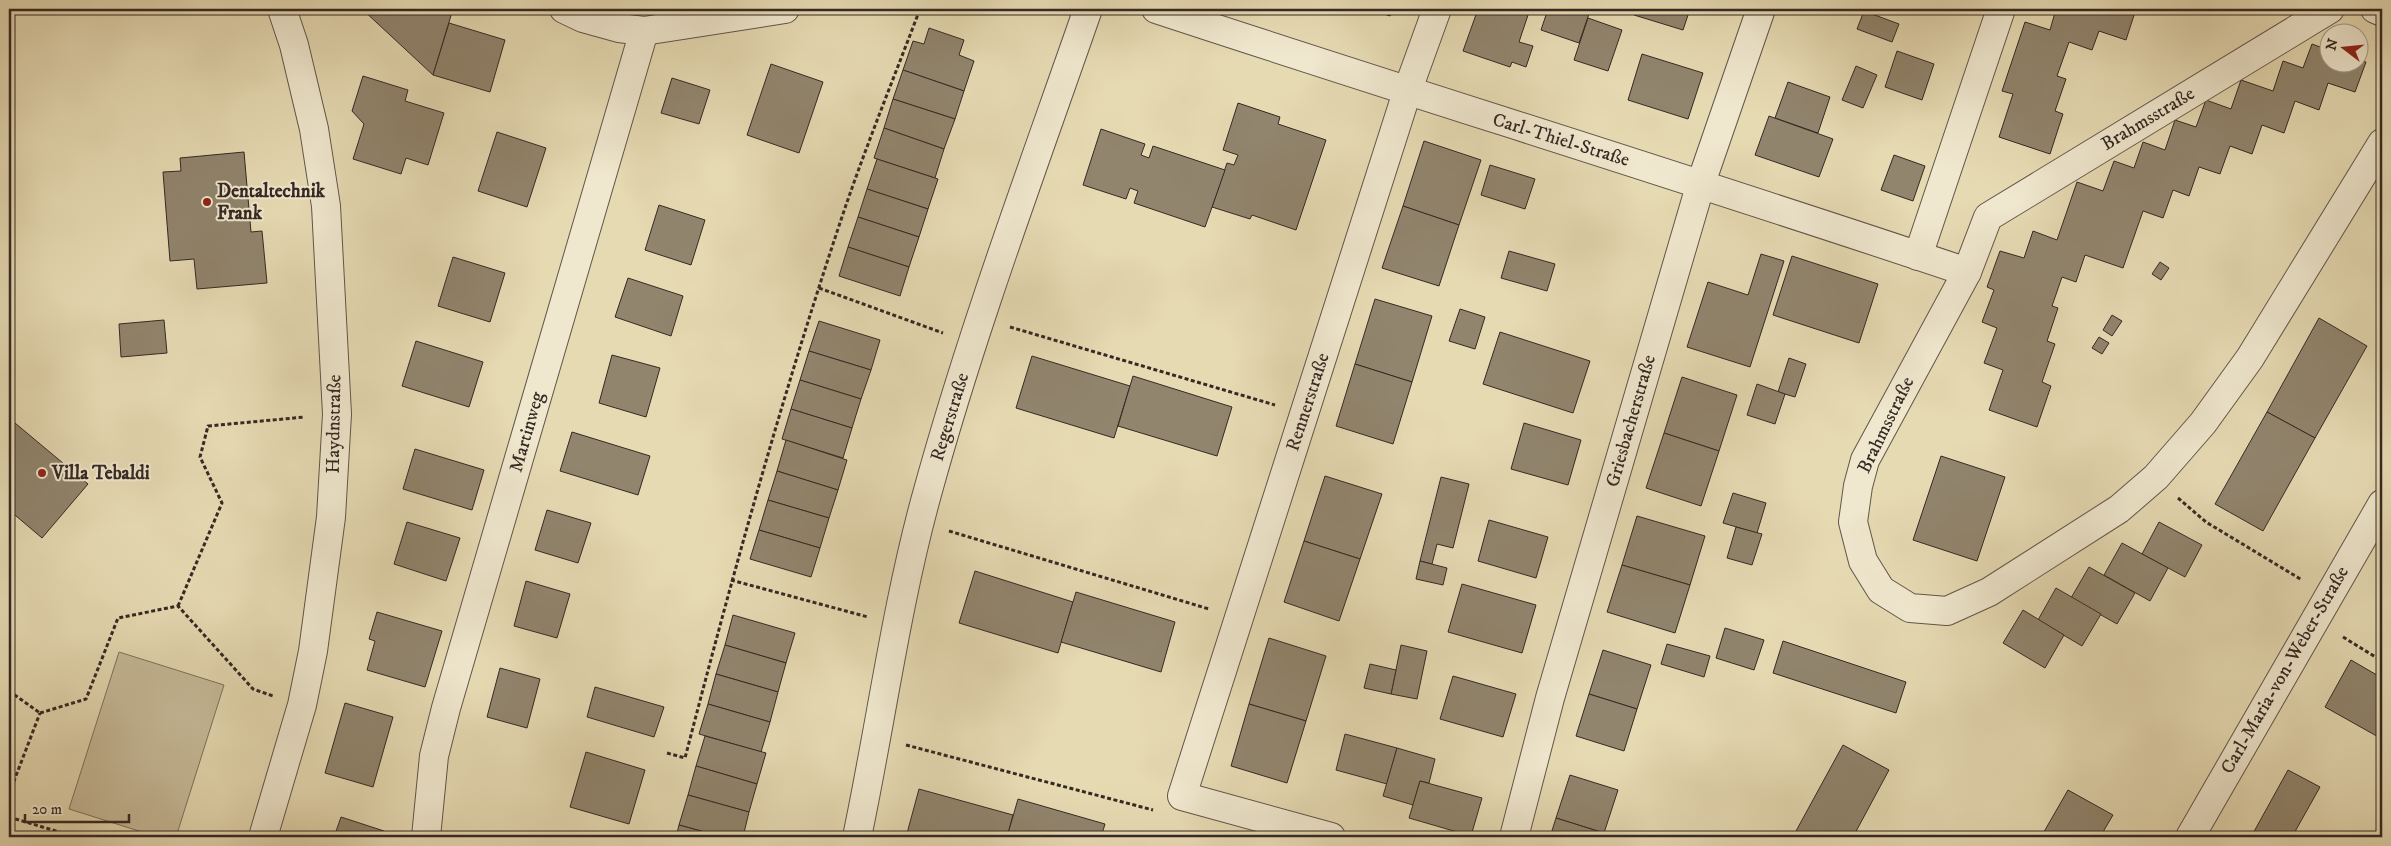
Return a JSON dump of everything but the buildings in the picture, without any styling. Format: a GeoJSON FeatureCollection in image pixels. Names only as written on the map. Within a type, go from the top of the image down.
{"type":"FeatureCollection","features":[{"type":"Feature","properties":{"kind":"street","name":"Haydnstraße"},"geometry":{"type":"LineString","coordinates":[[263,837],[302,705],[313,652],[331,517],[337,414],[326,206],[314,129],[294,45],[282,9]]}},
{"type":"Feature","properties":{"kind":"street"},"geometry":{"type":"LineString","coordinates":[[564,9],[583,18],[619,28],[644,31],[785,9]]}},
{"type":"Feature","properties":{"kind":"street","name":"Regerstraße"},"geometry":{"type":"LineString","coordinates":[[857,837],[878,738],[896,624],[920,522],[976,331],[1088,9]]}},
{"type":"Feature","properties":{"kind":"street","name":"Carl-Thiel-Straße"},"geometry":{"type":"LineString","coordinates":[[1156,9],[1407,92],[1701,183],[1967,272]]}},
{"type":"Feature","properties":{"kind":"street","name":"Rennerstraße"},"geometry":{"type":"LineString","coordinates":[[1182,796],[1407,92],[1437,9]]}},
{"type":"Feature","properties":{"kind":"street","name":"Griesbacherstraße"},"geometry":{"type":"LineString","coordinates":[[1514,837],[1550,698],[1701,183],[1761,9]]}},
{"type":"Feature","properties":{"kind":"street"},"geometry":{"type":"LineString","coordinates":[[1918,256],[2001,9]]}},
{"type":"Feature","properties":{"kind":"street","name":"Brahmsstraße"},"geometry":{"type":"LineString","coordinates":[[2330,9],[1988,217],[1967,272],[1865,460],[1858,486],[1853,522],[1863,562],[1881,590],[1910,608],[1947,611],[1989,592],[2119,509],[2156,477],[2203,424],[2250,358],[2382,143]]}},
{"type":"Feature","properties":{"kind":"street"},"geometry":{"type":"LineString","coordinates":[[2374,9],[2382,12]]}},
{"type":"Feature","properties":{"kind":"street","name":"Martinweg"},"geometry":{"type":"LineString","coordinates":[[426,837],[434,756],[446,708],[644,31]]}},
{"type":"Feature","properties":{"kind":"street","name":"Carl-Maria-von-Weber-Straße"},"geometry":{"type":"LineString","coordinates":[[2190,837],[2382,504]]}},
{"type":"Feature","properties":{"kind":"street"},"geometry":{"type":"LineString","coordinates":[[1182,796],[1331,837]]}},
{"type":"Feature","properties":{"kind":"path"},"geometry":{"type":"LineString","coordinates":[[667,753],[685,758],[731,580],[819,288],[846,206],[920,9]]}},
{"type":"Feature","properties":{"kind":"path"},"geometry":{"type":"LineString","coordinates":[[819,288],[976,331],[1304,414]]}},
{"type":"Feature","properties":{"kind":"path"},"geometry":{"type":"LineString","coordinates":[[178,606],[222,503],[200,456],[208,426],[337,414]]}},
{"type":"Feature","properties":{"kind":"path"},"geometry":{"type":"LineString","coordinates":[[2156,477],[2206,522],[2328,595]]}},
{"type":"Feature","properties":{"kind":"path"},"geometry":{"type":"LineString","coordinates":[[920,522],[1239,618]]}},
{"type":"Feature","properties":{"kind":"path"},"geometry":{"type":"LineString","coordinates":[[731,580],[896,624]]}},
{"type":"Feature","properties":{"kind":"path"},"geometry":{"type":"LineString","coordinates":[[178,606],[253,689],[302,705]]}},
{"type":"Feature","properties":{"kind":"path"},"geometry":{"type":"LineString","coordinates":[[40,713],[86,699],[118,618],[178,606]]}},
{"type":"Feature","properties":{"kind":"path"},"geometry":{"type":"LineString","coordinates":[[2314,620],[2382,661]]}},
{"type":"Feature","properties":{"kind":"path"},"geometry":{"type":"LineString","coordinates":[[9,691],[40,713]]}},
{"type":"Feature","properties":{"kind":"path"},"geometry":{"type":"LineString","coordinates":[[9,794],[40,713]]}},
{"type":"Feature","properties":{"kind":"path"},"geometry":{"type":"LineString","coordinates":[[878,738],[1156,811],[1182,796]]}},
{"type":"Feature","properties":{"kind":"path"},"geometry":{"type":"LineString","coordinates":[[9,817],[76,837]]}},
{"type":"Feature","properties":{"kind":"shaded area"},"geometry":{"type":"Polygon","coordinates":[[[119,652],[224,685],[176,837],[158,837],[69,809],[119,652]]]}},
{"type":"Feature","properties":{"kind":"place","name":"Dentaltechnik Frank"},"geometry":{"type":"Point","coordinates":[207,202]}},
{"type":"Feature","properties":{"kind":"place","name":"Villa Tebaldi"},"geometry":{"type":"Point","coordinates":[42,473]}}]}
